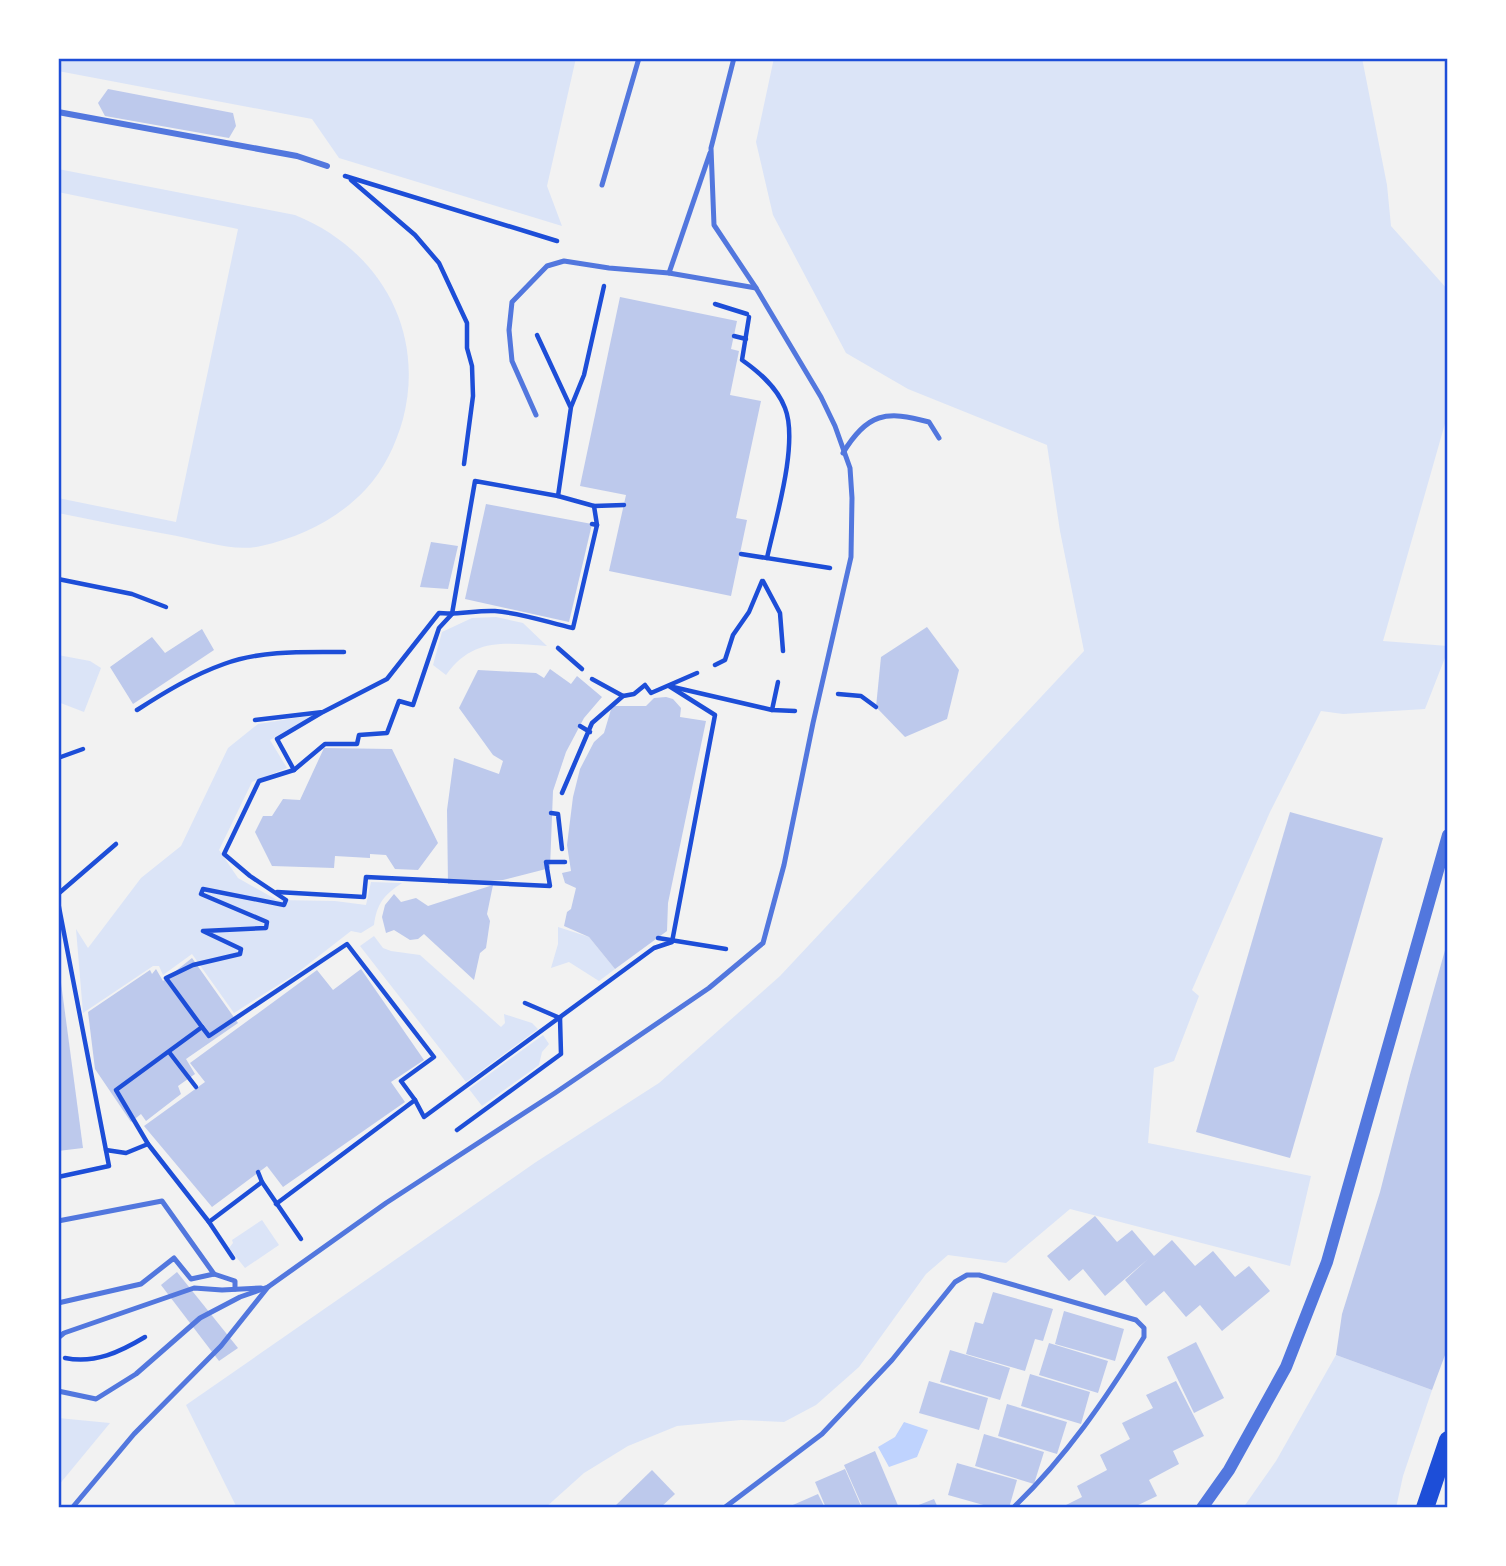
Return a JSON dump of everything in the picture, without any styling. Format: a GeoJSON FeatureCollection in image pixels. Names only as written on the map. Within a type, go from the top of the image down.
{"type":"FeatureCollection","features":[{"type":"Feature","properties":{"kind":"main road"},"geometry":{"type":"LineString","coordinates":[[1425,1508],[1448,1440]]}},
{"type":"Feature","properties":{"kind":"street"},"geometry":{"type":"LineString","coordinates":[[58,112],[297,156],[327,166]]}},
{"type":"Feature","properties":{"kind":"street"},"geometry":{"type":"LineString","coordinates":[[1202,1508],[1229,1470],[1286,1367],[1327,1262],[1448,835]]}},
{"type":"Feature","properties":{"kind":"lane"},"geometry":{"type":"LineString","coordinates":[[602,186],[639,58]]}},
{"type":"Feature","properties":{"kind":"lane"},"geometry":{"type":"LineString","coordinates":[[669,273],[711,148],[734,58]]}},
{"type":"Feature","properties":{"kind":"lane"},"geometry":{"type":"LineString","coordinates":[[58,1391],[96,1399],[136,1374],[200,1318],[240,1297],[268,1287],[386,1203],[709,988],[763,943],[784,865],[851,557],[852,498],[850,468],[821,397],[756,288],[714,225],[711,148]]}},
{"type":"Feature","properties":{"kind":"lane"},"geometry":{"type":"LineString","coordinates":[[536,415],[512,361],[509,330],[512,303],[547,266],[564,261],[669,273],[756,288]]}},
{"type":"Feature","properties":{"kind":"lane"},"geometry":{"type":"LineString","coordinates":[[843,453],[855,432],[874,419],[901,414],[929,422],[939,438]]}},
{"type":"Feature","properties":{"kind":"lane"},"geometry":{"type":"LineString","coordinates":[[58,1221],[162,1201],[214,1274]]}},
{"type":"Feature","properties":{"kind":"lane"},"geometry":{"type":"LineString","coordinates":[[58,1303],[141,1284],[174,1258],[191,1279],[214,1274],[235,1281],[235,1289]]}},
{"type":"Feature","properties":{"kind":"lane"},"geometry":{"type":"LineString","coordinates":[[724,1508],[822,1434],[892,1360],[955,1282],[967,1275],[979,1275],[1136,1320],[1144,1328],[1144,1338],[1101,1405],[1046,1476],[1013,1508]]}},
{"type":"Feature","properties":{"kind":"lane"},"geometry":{"type":"LineString","coordinates":[[58,1338],[64,1333],[194,1288],[268,1287]]}},
{"type":"Feature","properties":{"kind":"lane"},"geometry":{"type":"LineString","coordinates":[[72,1508],[134,1434],[221,1346],[268,1287]]}},
{"type":"Feature","properties":{"kind":"path"},"geometry":{"type":"LineString","coordinates":[[464,464],[473,396],[467,323],[439,262],[415,235],[348,177],[564,243]]}},
{"type":"Feature","properties":{"kind":"path"},"geometry":{"type":"LineString","coordinates":[[558,496],[571,407],[584,375],[604,286]]}},
{"type":"Feature","properties":{"kind":"path"},"geometry":{"type":"LineString","coordinates":[[707,301],[750,314],[757,324]]}},
{"type":"Feature","properties":{"kind":"path"},"geometry":{"type":"LineString","coordinates":[[750,314],[742,360],[757,370],[776,390],[785,408],[789,425],[786,478],[767,558]]}},
{"type":"Feature","properties":{"kind":"path"},"geometry":{"type":"LineString","coordinates":[[537,335],[571,407]]}},
{"type":"Feature","properties":{"kind":"path"},"geometry":{"type":"LineString","coordinates":[[734,336],[746,339]]}},
{"type":"Feature","properties":{"kind":"path"},"geometry":{"type":"LineString","coordinates":[[624,505],[594,506],[558,496],[475,481],[452,614],[439,628],[414,705],[398,701],[387,733],[359,735],[357,744],[325,744],[294,770],[259,782],[224,855],[250,877],[286,900],[284,905],[203,890],[201,894],[267,922],[266,928],[203,931],[241,948],[240,954],[193,965],[166,978],[209,1036],[347,944],[434,1057],[401,1080],[424,1118],[653,948],[671,942]]}},
{"type":"Feature","properties":{"kind":"path"},"geometry":{"type":"LineString","coordinates":[[294,770],[277,739],[387,679],[439,613],[499,611],[573,628],[594,525],[594,506]]}},
{"type":"Feature","properties":{"kind":"path"},"geometry":{"type":"LineString","coordinates":[[741,554],[837,569]]}},
{"type":"Feature","properties":{"kind":"path"},"geometry":{"type":"LineString","coordinates":[[58,579],[132,594],[166,607]]}},
{"type":"Feature","properties":{"kind":"path"},"geometry":{"type":"LineString","coordinates":[[715,666],[725,660],[733,635],[749,612],[762,581],[780,613],[783,651]]}},
{"type":"Feature","properties":{"kind":"path"},"geometry":{"type":"LineString","coordinates":[[530,625],[532,619]]}},
{"type":"Feature","properties":{"kind":"path"},"geometry":{"type":"LineString","coordinates":[[558,648],[582,669]]}},
{"type":"Feature","properties":{"kind":"path"},"geometry":{"type":"LineString","coordinates":[[137,710],[177,684],[226,663],[298,652],[344,652]]}},
{"type":"Feature","properties":{"kind":"path"},"geometry":{"type":"LineString","coordinates":[[562,793],[592,723],[624,696],[634,694],[645,685],[651,693],[697,673]]}},
{"type":"Feature","properties":{"kind":"path"},"geometry":{"type":"LineString","coordinates":[[592,679],[624,696]]}},
{"type":"Feature","properties":{"kind":"path"},"geometry":{"type":"LineString","coordinates":[[772,710],[778,681]]}},
{"type":"Feature","properties":{"kind":"path"},"geometry":{"type":"LineString","coordinates":[[669,686],[772,710],[803,712]]}},
{"type":"Feature","properties":{"kind":"path"},"geometry":{"type":"LineString","coordinates":[[669,686],[715,715],[671,942]]}},
{"type":"Feature","properties":{"kind":"path"},"geometry":{"type":"LineString","coordinates":[[820,692],[861,696],[876,707]]}},
{"type":"Feature","properties":{"kind":"path"},"geometry":{"type":"LineString","coordinates":[[255,720],[323,712]]}},
{"type":"Feature","properties":{"kind":"path"},"geometry":{"type":"LineString","coordinates":[[580,726],[590,732]]}},
{"type":"Feature","properties":{"kind":"path"},"geometry":{"type":"LineString","coordinates":[[58,758],[83,749]]}},
{"type":"Feature","properties":{"kind":"path"},"geometry":{"type":"LineString","coordinates":[[551,813],[558,814],[562,849]]}},
{"type":"Feature","properties":{"kind":"path"},"geometry":{"type":"LineString","coordinates":[[58,894],[116,844]]}},
{"type":"Feature","properties":{"kind":"path"},"geometry":{"type":"LineString","coordinates":[[276,892],[364,897],[366,877],[551,886],[546,862],[565,862]]}},
{"type":"Feature","properties":{"kind":"path"},"geometry":{"type":"LineString","coordinates":[[58,902],[108,1166],[58,1177]]}},
{"type":"Feature","properties":{"kind":"path"},"geometry":{"type":"LineString","coordinates":[[658,938],[731,950]]}},
{"type":"Feature","properties":{"kind":"path"},"geometry":{"type":"LineString","coordinates":[[525,1003],[560,1018]]}},
{"type":"Feature","properties":{"kind":"path"},"geometry":{"type":"LineString","coordinates":[[484,1110],[561,1054],[560,1018]]}},
{"type":"Feature","properties":{"kind":"path"},"geometry":{"type":"LineString","coordinates":[[202,1027],[116,1090],[148,1144],[209,1222],[238,1266]]}},
{"type":"Feature","properties":{"kind":"path"},"geometry":{"type":"LineString","coordinates":[[169,1052],[197,1087]]}},
{"type":"Feature","properties":{"kind":"path"},"geometry":{"type":"LineString","coordinates":[[276,1204],[415,1100]]}},
{"type":"Feature","properties":{"kind":"path"},"geometry":{"type":"LineString","coordinates":[[106,1150],[126,1153],[148,1144]]}},
{"type":"Feature","properties":{"kind":"path"},"geometry":{"type":"LineString","coordinates":[[258,1172],[276,1204],[302,1240]]}},
{"type":"Feature","properties":{"kind":"path"},"geometry":{"type":"LineString","coordinates":[[209,1222],[262,1182]]}},
{"type":"Feature","properties":{"kind":"path"},"geometry":{"type":"LineString","coordinates":[[61,1357],[79,1361],[117,1354],[150,1334]]}},
{"type":"Feature","properties":{"kind":"shaded area"},"geometry":{"type":"Polygon","coordinates":[[[58,58],[576,58],[547,186],[562,226],[339,158],[312,119],[58,71],[58,58]]]}},
{"type":"Feature","properties":{"kind":"shaded area"},"geometry":{"type":"Polygon","coordinates":[[[774,58],[1362,58],[1387,185],[1391,226],[1448,290],[1448,413],[1383,641],[1448,646],[1448,650],[1425,709],[1343,714],[1321,711],[1270,812],[1192,990],[1199,996],[1174,1061],[1154,1068],[1148,1143],[1311,1176],[1290,1266],[1070,1209],[1006,1263],[948,1255],[926,1274],[859,1367],[816,1405],[784,1422],[741,1420],[677,1426],[628,1446],[584,1473],[545,1508],[237,1508],[186,1405],[536,1162],[659,1083],[780,976],[1084,651],[1060,531],[1047,445],[908,389],[846,353],[773,215],[756,142],[774,58]]]}},
{"type":"Feature","properties":{"kind":"shaded area"},"geometry":{"type":"Polygon","coordinates":[[[58,169],[295,215],[325,230],[351,249],[372,271],[389,296],[401,324],[408,354],[408,386],[403,419],[393,447],[378,474],[355,500],[331,518],[304,532],[261,546],[240,548],[58,513],[58,498],[176,522],[238,229],[58,192],[58,169]]]}},
{"type":"Feature","properties":{"kind":"shaded area"},"geometry":{"type":"Polygon","coordinates":[[[496,617],[523,623],[547,646],[504,644],[479,648],[456,663],[446,675],[433,665],[442,632],[472,618],[496,617]]]}},
{"type":"Feature","properties":{"kind":"shaded area"},"geometry":{"type":"Polygon","coordinates":[[[58,655],[90,661],[101,668],[84,712],[58,702],[58,655]]]}},
{"type":"Feature","properties":{"kind":"shaded area"},"geometry":{"type":"Polygon","coordinates":[[[314,715],[270,740],[287,768],[252,782],[219,850],[238,878],[277,900],[335,901],[366,905],[371,882],[402,883],[382,900],[374,925],[361,933],[351,931],[297,973],[234,1013],[192,954],[163,975],[159,966],[153,966],[83,1013],[76,929],[88,948],[141,878],[181,846],[228,748],[258,724],[314,715]]]}},
{"type":"Feature","properties":{"kind":"shaded area"},"geometry":{"type":"Polygon","coordinates":[[[558,927],[589,937],[615,969],[599,981],[569,962],[551,968],[558,944],[558,927]]]}},
{"type":"Feature","properties":{"kind":"shaded area"},"geometry":{"type":"Polygon","coordinates":[[[374,936],[383,948],[420,955],[501,1027],[505,1023],[504,1014],[532,1023],[538,1029],[466,1082],[360,946],[374,936]]]}},
{"type":"Feature","properties":{"kind":"shaded area"},"geometry":{"type":"Polygon","coordinates":[[[543,1035],[549,1044],[542,1052],[539,1065],[482,1106],[469,1089],[543,1035]]]}},
{"type":"Feature","properties":{"kind":"shaded area"},"geometry":{"type":"Polygon","coordinates":[[[262,1220],[279,1245],[245,1268],[229,1248],[232,1240],[262,1220]]]}},
{"type":"Feature","properties":{"kind":"shaded area"},"geometry":{"type":"Polygon","coordinates":[[[1336,1355],[1432,1390],[1403,1476],[1396,1508],[1243,1508],[1276,1461],[1336,1355]]]}},
{"type":"Feature","properties":{"kind":"shaded area"},"geometry":{"type":"Polygon","coordinates":[[[58,1418],[110,1423],[58,1486],[58,1418]]]}},
{"type":"Feature","properties":{"kind":"water"},"geometry":{"type":"Polygon","coordinates":[[[904,1422],[928,1430],[917,1457],[889,1467],[878,1447],[895,1437],[904,1422]]]}},
{"type":"Feature","properties":{"kind":"building"},"geometry":{"type":"Polygon","coordinates":[[[108,89],[233,113],[236,126],[229,138],[105,116],[98,103],[108,89]]]}},
{"type":"Feature","properties":{"kind":"building"},"geometry":{"type":"Polygon","coordinates":[[[620,297],[737,321],[731,349],[739,351],[730,395],[761,401],[736,518],[747,520],[731,596],[609,571],[626,495],[580,486],[620,297]]]}},
{"type":"Feature","properties":{"kind":"building"},"geometry":{"type":"Polygon","coordinates":[[[486,504],[592,524],[569,622],[465,599],[486,504]]]}},
{"type":"Feature","properties":{"kind":"building"},"geometry":{"type":"Polygon","coordinates":[[[431,542],[458,546],[448,589],[420,587],[431,542]]]}},
{"type":"Feature","properties":{"kind":"building"},"geometry":{"type":"Polygon","coordinates":[[[927,627],[959,670],[947,719],[905,737],[876,707],[881,657],[927,627]]]}},
{"type":"Feature","properties":{"kind":"building"},"geometry":{"type":"Polygon","coordinates":[[[202,629],[214,650],[133,704],[110,667],[152,637],[165,653],[202,629]]]}},
{"type":"Feature","properties":{"kind":"building"},"geometry":{"type":"Polygon","coordinates":[[[550,669],[571,684],[577,676],[602,697],[584,718],[566,752],[553,791],[550,868],[503,880],[448,884],[447,810],[454,758],[499,774],[503,761],[493,755],[459,708],[478,670],[536,673],[544,678],[550,669]]]}},
{"type":"Feature","properties":{"kind":"building"},"geometry":{"type":"Polygon","coordinates":[[[654,698],[673,699],[681,708],[680,717],[706,721],[668,903],[667,931],[615,969],[589,937],[564,926],[576,888],[565,883],[562,873],[571,871],[567,845],[573,797],[580,769],[594,742],[604,733],[612,706],[646,706],[654,698]]]}},
{"type":"Feature","properties":{"kind":"building"},"geometry":{"type":"Polygon","coordinates":[[[324,748],[392,749],[438,843],[418,870],[395,869],[386,855],[370,854],[370,858],[335,856],[334,868],[272,866],[255,832],[263,816],[272,816],[283,799],[300,800],[324,748]]]}},
{"type":"Feature","properties":{"kind":"building"},"geometry":{"type":"Polygon","coordinates":[[[1290,812],[1383,838],[1290,1158],[1196,1132],[1290,812]]]}},
{"type":"Feature","properties":{"kind":"building"},"geometry":{"type":"Polygon","coordinates":[[[493,885],[487,914],[490,921],[486,948],[480,953],[474,980],[424,934],[418,939],[410,940],[394,930],[386,933],[382,917],[385,905],[394,894],[401,902],[416,898],[428,906],[493,885]]]}},
{"type":"Feature","properties":{"kind":"building"},"geometry":{"type":"Polygon","coordinates":[[[1447,943],[1448,1347],[1432,1390],[1336,1355],[1342,1314],[1380,1192],[1447,943]]]}},
{"type":"Feature","properties":{"kind":"building"},"geometry":{"type":"Polygon","coordinates":[[[192,958],[238,1023],[186,1059],[195,1074],[178,1086],[181,1094],[146,1121],[141,1114],[131,1122],[95,1069],[88,1012],[150,970],[152,974],[156,969],[163,981],[192,958]]]}},
{"type":"Feature","properties":{"kind":"building"},"geometry":{"type":"Polygon","coordinates":[[[58,960],[83,1148],[58,1151],[58,960]]]}},
{"type":"Feature","properties":{"kind":"building"},"geometry":{"type":"Polygon","coordinates":[[[361,969],[424,1060],[391,1082],[405,1102],[283,1187],[267,1166],[212,1207],[144,1126],[205,1082],[190,1063],[317,970],[333,990],[361,969]]]}},
{"type":"Feature","properties":{"kind":"building"},"geometry":{"type":"Polygon","coordinates":[[[1095,1216],[1117,1242],[1132,1230],[1154,1256],[1172,1240],[1195,1266],[1213,1251],[1235,1277],[1249,1266],[1270,1291],[1222,1331],[1200,1305],[1186,1317],[1164,1291],[1146,1306],[1125,1280],[1148,1259],[1105,1296],[1083,1269],[1069,1281],[1047,1256],[1095,1216]]]}},
{"type":"Feature","properties":{"kind":"building"},"geometry":{"type":"Polygon","coordinates":[[[177,1272],[238,1348],[219,1361],[161,1285],[177,1272]]]}},
{"type":"Feature","properties":{"kind":"building"},"geometry":{"type":"Polygon","coordinates":[[[993,1292],[1053,1309],[1043,1341],[1035,1339],[1025,1371],[966,1354],[975,1322],[983,1324],[993,1292]]]}},
{"type":"Feature","properties":{"kind":"building"},"geometry":{"type":"Polygon","coordinates":[[[1064,1311],[1124,1329],[1115,1361],[1055,1344],[1064,1311]]]}},
{"type":"Feature","properties":{"kind":"building"},"geometry":{"type":"Polygon","coordinates":[[[1196,1342],[1224,1398],[1194,1413],[1167,1357],[1196,1342]]]}},
{"type":"Feature","properties":{"kind":"building"},"geometry":{"type":"Polygon","coordinates":[[[1049,1343],[1108,1361],[1098,1393],[1039,1375],[1049,1343]]]}},
{"type":"Feature","properties":{"kind":"building"},"geometry":{"type":"Polygon","coordinates":[[[950,1350],[1010,1368],[1000,1400],[940,1382],[950,1350]]]}},
{"type":"Feature","properties":{"kind":"building"},"geometry":{"type":"Polygon","coordinates":[[[1030,1374],[1090,1392],[1081,1424],[1021,1406],[1030,1374]]]}},
{"type":"Feature","properties":{"kind":"building"},"geometry":{"type":"Polygon","coordinates":[[[929,1381],[988,1398],[979,1430],[919,1413],[929,1381]]]}},
{"type":"Feature","properties":{"kind":"building"},"geometry":{"type":"Polygon","coordinates":[[[1176,1381],[1204,1436],[1173,1451],[1179,1464],[1149,1480],[1157,1496],[1132,1508],[1060,1508],[1082,1497],[1077,1486],[1107,1470],[1100,1455],[1130,1439],[1122,1423],[1153,1408],[1146,1395],[1176,1381]]]}},
{"type":"Feature","properties":{"kind":"building"},"geometry":{"type":"Polygon","coordinates":[[[1007,1404],[1067,1422],[1057,1454],[998,1436],[1007,1404]]]}},
{"type":"Feature","properties":{"kind":"building"},"geometry":{"type":"Polygon","coordinates":[[[984,1434],[1044,1452],[1034,1484],[975,1466],[984,1434]]]}},
{"type":"Feature","properties":{"kind":"building"},"geometry":{"type":"Polygon","coordinates":[[[875,1451],[899,1508],[863,1508],[844,1465],[875,1451]]]}},
{"type":"Feature","properties":{"kind":"building"},"geometry":{"type":"Polygon","coordinates":[[[957,1463],[1017,1480],[1009,1508],[994,1508],[948,1495],[957,1463]]]}},
{"type":"Feature","properties":{"kind":"building"},"geometry":{"type":"Polygon","coordinates":[[[845,1469],[862,1508],[826,1508],[815,1482],[845,1469]]]}},
{"type":"Feature","properties":{"kind":"building"},"geometry":{"type":"Polygon","coordinates":[[[652,1470],[675,1494],[660,1508],[613,1508],[652,1470]]]}},
{"type":"Feature","properties":{"kind":"building"},"geometry":{"type":"Polygon","coordinates":[[[818,1494],[825,1508],[786,1508],[818,1494]]]}},
{"type":"Feature","properties":{"kind":"building"},"geometry":{"type":"Polygon","coordinates":[[[934,1499],[938,1508],[911,1508],[934,1499]]]}}]}
